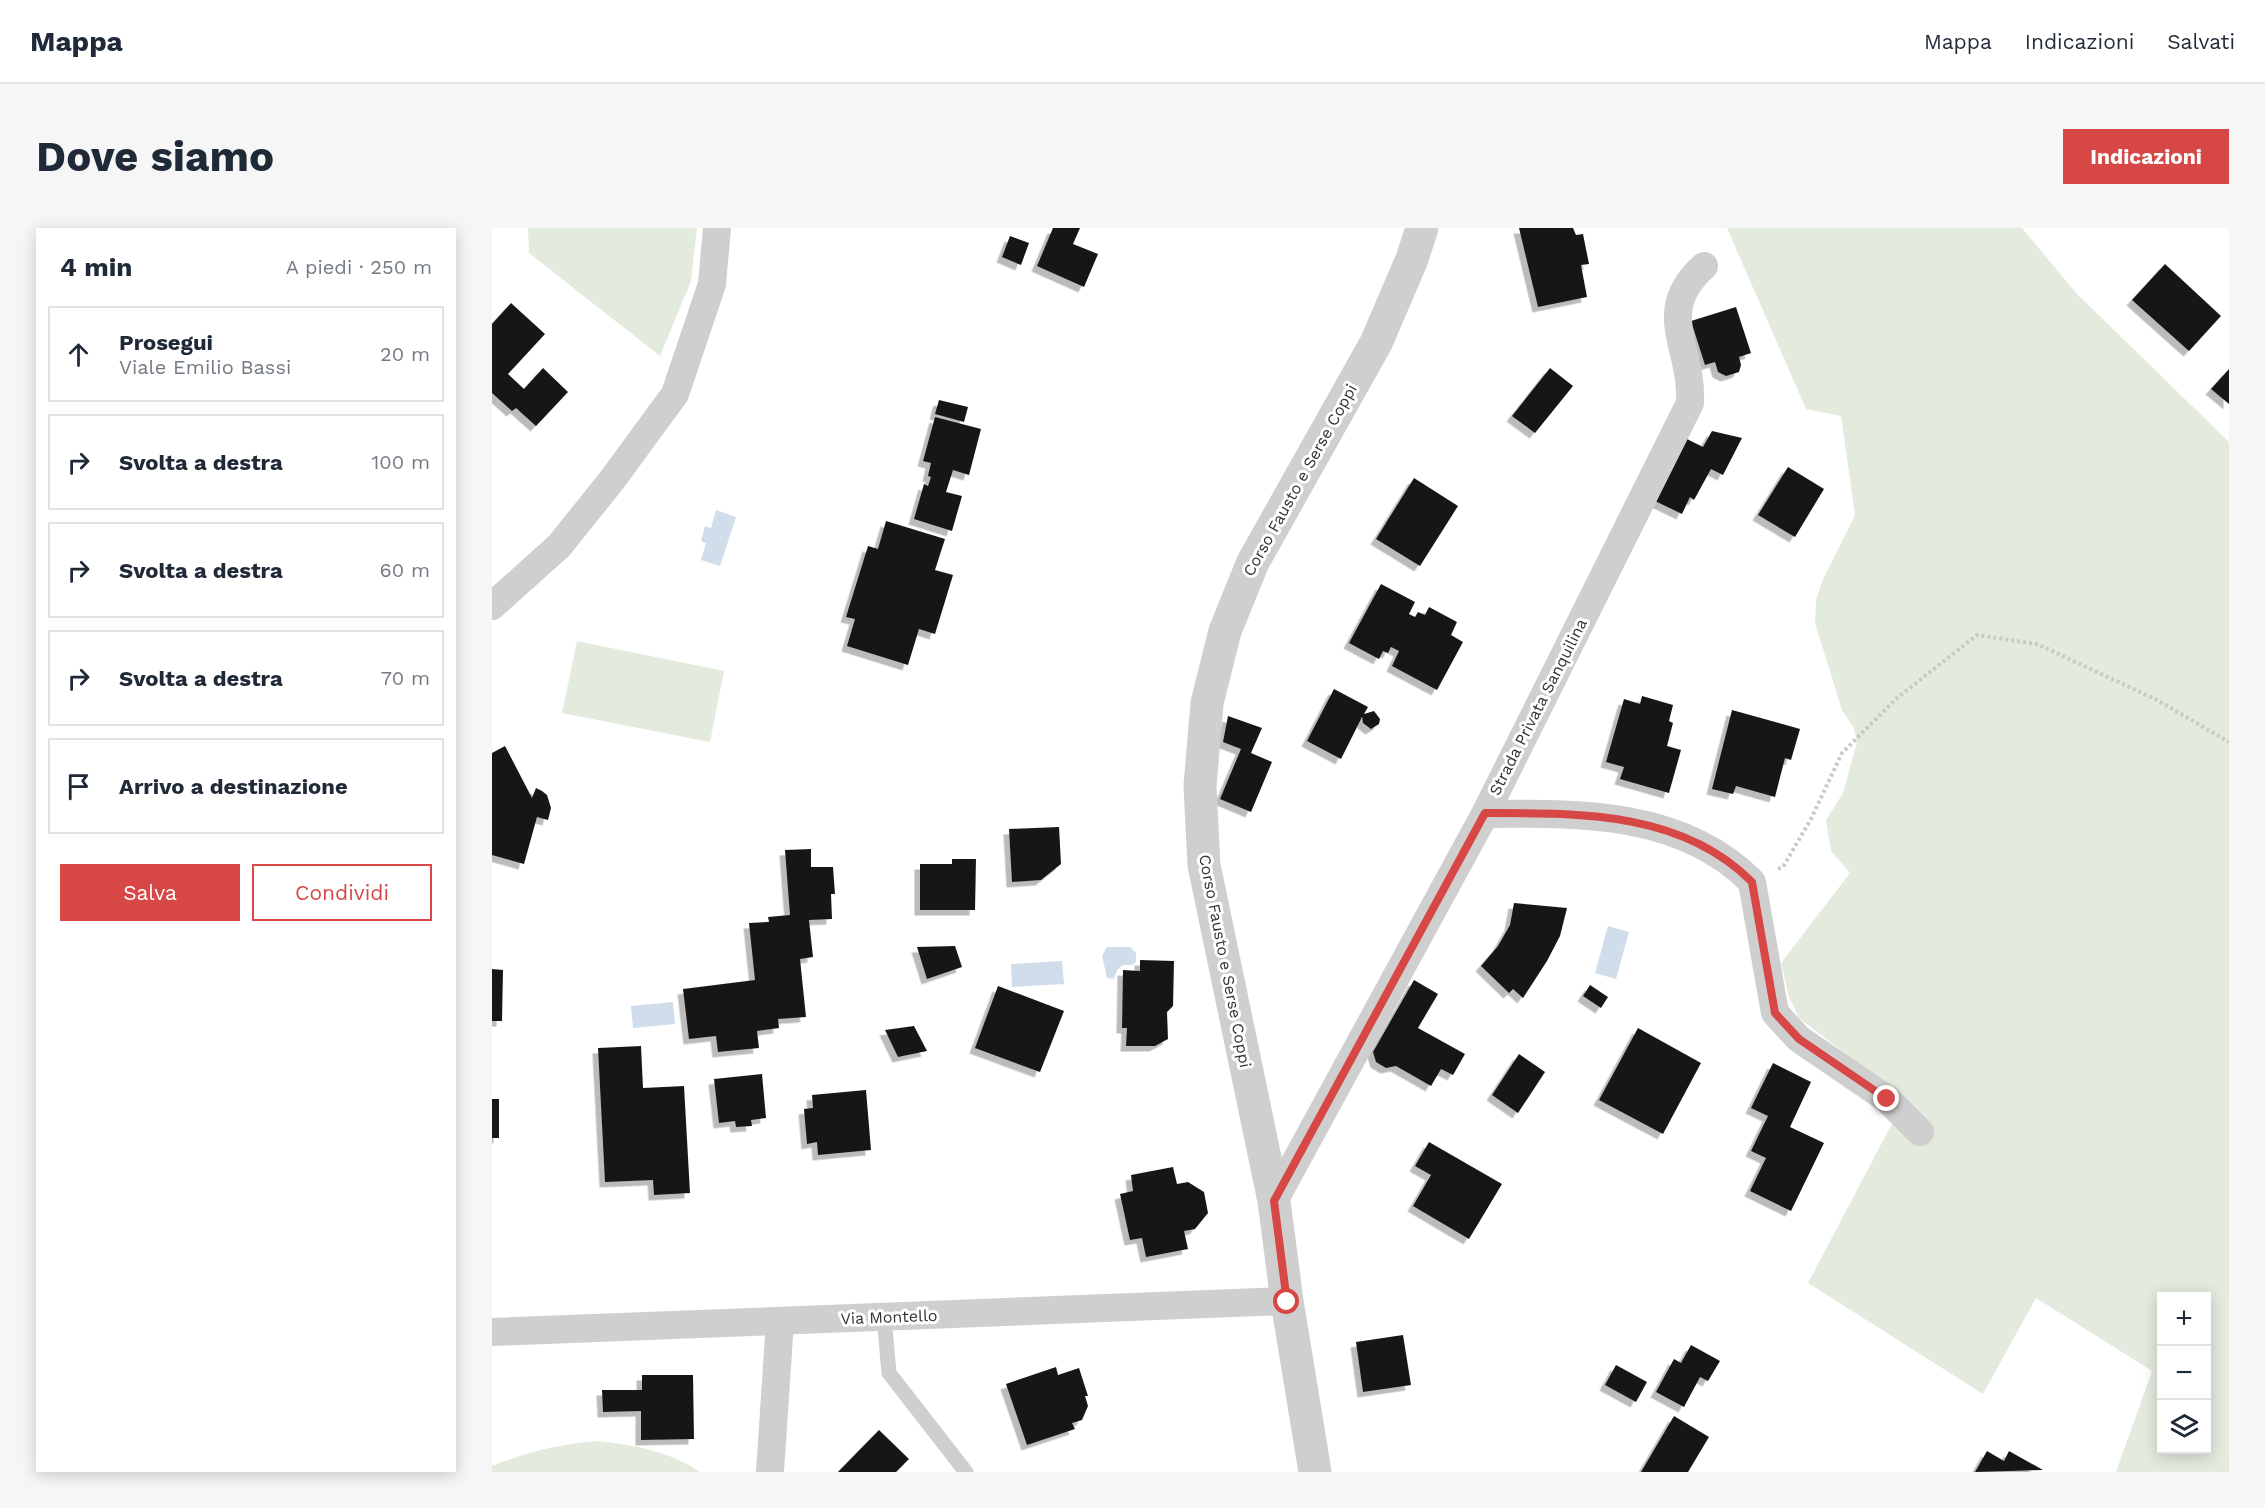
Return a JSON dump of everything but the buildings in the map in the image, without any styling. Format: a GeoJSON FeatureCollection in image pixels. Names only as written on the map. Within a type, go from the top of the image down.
{"type":"FeatureCollection","features":[{"type":"Feature","properties":{"kind":"street"},"geometry":{"type":"LineString","coordinates":[[492,606],[559,546],[612,480],[675,394],[712,284],[717,228]]}},
{"type":"Feature","properties":{"kind":"street","name":"Corso Fausto e Serse Coppi"},"geometry":{"type":"LineString","coordinates":[[1315,1472],[1287,1302],[1274,1201],[1204,866],[1200,786],[1206,703],[1225,631],[1253,562],[1376,343],[1412,259],[1422,228]]}},
{"type":"Feature","properties":{"kind":"street","name":"Strada Privata Sanquilina"},"geometry":{"type":"LineString","coordinates":[[1274,1201],[1485,813],[1690,403],[1691,380],[1676,314],[1690,279],[1704,266]]}},
{"type":"Feature","properties":{"kind":"street"},"geometry":{"type":"LineString","coordinates":[[1485,813],[1588,817],[1658,827],[1696,841],[1742,871],[1752,882],[1775,1013],[1799,1039],[1887,1099],[1920,1132]]}},
{"type":"Feature","properties":{"kind":"street","name":"Via Montello"},"geometry":{"type":"LineString","coordinates":[[492,1332],[1287,1302]]}},
{"type":"Feature","properties":{"kind":"street"},"geometry":{"type":"LineString","coordinates":[[770,1472],[780,1321]]}},
{"type":"Feature","properties":{"kind":"lane"},"geometry":{"type":"LineString","coordinates":[[885,1317],[889,1373],[966,1472]]}},
{"type":"Feature","properties":{"kind":"path"},"geometry":{"type":"LineString","coordinates":[[1752,882],[1783,867],[1811,819],[1842,753],[1897,698],[1977,635],[2037,644],[2157,700],[2229,742]]}},
{"type":"Feature","properties":{"kind":"shaded area"},"geometry":{"type":"Polygon","coordinates":[[[528,228],[697,228],[691,281],[660,356],[529,253],[528,228]]]}},
{"type":"Feature","properties":{"kind":"shaded area"},"geometry":{"type":"Polygon","coordinates":[[[1727,228],[2022,228],[2077,294],[2229,442],[2229,1472],[2116,1472],[2152,1371],[2036,1298],[1983,1394],[1808,1283],[1895,1118],[1847,1055],[1799,1018],[1789,997],[1781,963],[1850,873],[1831,851],[1826,820],[1843,793],[1857,742],[1854,728],[1842,710],[1815,623],[1816,600],[1823,579],[1855,515],[1841,416],[1806,409],[1727,228]]]}},
{"type":"Feature","properties":{"kind":"shaded area"},"geometry":{"type":"Polygon","coordinates":[[[577,641],[724,671],[710,742],[562,713],[577,641]]]}},
{"type":"Feature","properties":{"kind":"shaded area"},"geometry":{"type":"Polygon","coordinates":[[[598,1441],[651,1450],[676,1459],[700,1472],[492,1472],[492,1466],[531,1453],[570,1444],[598,1441]]]}},
{"type":"Feature","properties":{"kind":"water"},"geometry":{"type":"Polygon","coordinates":[[[716,510],[736,517],[720,566],[701,560],[706,543],[701,541],[705,526],[711,528],[716,510]]]}},
{"type":"Feature","properties":{"kind":"water"},"geometry":{"type":"Polygon","coordinates":[[[1608,926],[1629,932],[1616,979],[1595,973],[1608,926]]]}},
{"type":"Feature","properties":{"kind":"water"},"geometry":{"type":"Polygon","coordinates":[[[1107,947],[1130,947],[1136,953],[1136,962],[1132,965],[1123,965],[1117,970],[1114,979],[1107,978],[1102,956],[1107,947]]]}},
{"type":"Feature","properties":{"kind":"water"},"geometry":{"type":"Polygon","coordinates":[[[1062,961],[1064,984],[1012,987],[1011,964],[1062,961]]]}},
{"type":"Feature","properties":{"kind":"water"},"geometry":{"type":"Polygon","coordinates":[[[673,1002],[675,1024],[633,1028],[631,1006],[673,1002]]]}},
{"type":"Feature","properties":{"kind":"route"},"geometry":{"type":"LineString","coordinates":[[1287,1302],[1274,1201],[1485,813],[1588,817],[1658,827],[1696,841],[1742,871],[1752,882],[1775,1013],[1783,1025],[1799,1039],[1887,1099]]}}]}
